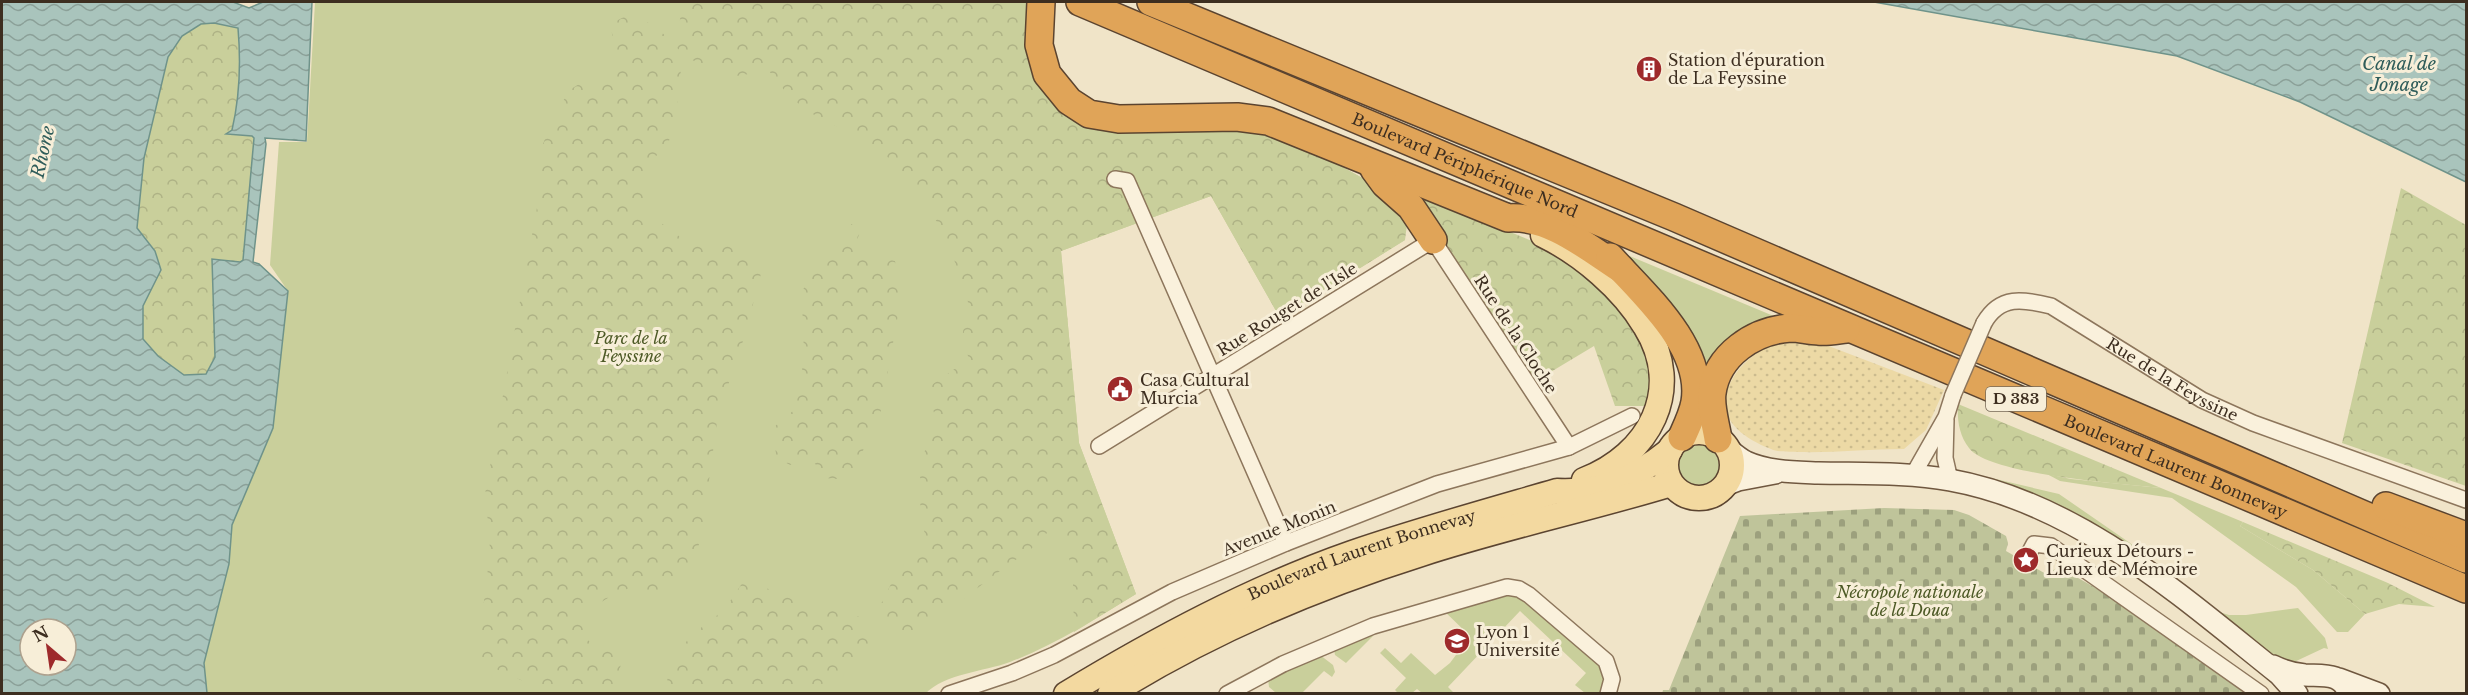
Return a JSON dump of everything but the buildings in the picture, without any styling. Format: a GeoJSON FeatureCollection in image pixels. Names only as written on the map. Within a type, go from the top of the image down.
{"type":"FeatureCollection","features":[{"type":"Feature","properties":{"kind":"highway","name":"Boulevard Périphérique Nord"},"geometry":{"type":"LineString","coordinates":[[1080,2],[1821,314],[1851,329]]}},
{"type":"Feature","properties":{"kind":"highway","name":"Boulevard Périphérique Nord"},"geometry":{"type":"LineString","coordinates":[[1151,2],[1674,217],[1920,322]]}},
{"type":"Feature","properties":{"kind":"highway"},"geometry":{"type":"LineString","coordinates":[[1040,10],[1039,45],[1047,74],[1069,101],[1089,114],[1119,119],[1252,118],[1268,121],[1508,218],[1523,217],[1552,228],[1621,269]]}},
{"type":"Feature","properties":{"kind":"highway"},"geometry":{"type":"LineString","coordinates":[[1370,163],[1385,184],[1411,207],[1433,240]]}},
{"type":"Feature","properties":{"kind":"highway"},"geometry":{"type":"LineString","coordinates":[[1566,208],[1580,231],[1599,245],[1641,288],[1663,315],[1690,363],[1694,379],[1695,402],[1676,444]]}},
{"type":"Feature","properties":{"kind":"highway","name":"Boulevard Laurent Bonnevay"},"geometry":{"type":"LineString","coordinates":[[1920,322],[2184,439],[2466,559]]}},
{"type":"Feature","properties":{"kind":"highway"},"geometry":{"type":"LineString","coordinates":[[1723,444],[1712,395],[1714,384],[1726,361],[1743,344],[1764,333],[1784,329],[1819,331],[1851,329]]}},
{"type":"Feature","properties":{"kind":"highway","name":"Boulevard Laurent Bonnevay"},"geometry":{"type":"LineString","coordinates":[[1851,329],[2466,589]]}},
{"type":"Feature","properties":{"kind":"highway"},"geometry":{"type":"LineString","coordinates":[[2184,439],[2210,440],[2466,536]]}},
{"type":"Feature","properties":{"kind":"main road"},"geometry":{"type":"LineString","coordinates":[[1508,218],[1552,239],[1616,290],[1645,324],[1657,350],[1662,370],[1657,412],[1644,436],[1630,452],[1606,471],[1557,491]]}},
{"type":"Feature","properties":{"kind":"main road"},"geometry":{"type":"LineString","coordinates":[[1700,432],[1723,444],[1732,470],[1725,485],[1713,495],[1698,498],[1683,494],[1671,484],[1666,467],[1676,444],[1700,432]]}},
{"type":"Feature","properties":{"kind":"main road","name":"Boulevard Laurent Bonnevay"},"geometry":{"type":"LineString","coordinates":[[1066,693],[1213,612],[1306,571],[1351,554],[1557,491],[1580,492],[1602,488],[1637,474],[1676,444]]}},
{"type":"Feature","properties":{"kind":"main road","name":"Boulevard Laurent Bonnevay"},"geometry":{"type":"LineString","coordinates":[[1110,693],[1217,636],[1368,571],[1469,539],[1671,484]]}},
{"type":"Feature","properties":{"kind":"street"},"geometry":{"type":"LineString","coordinates":[[1115,179],[1127,181],[1286,543]]}},
{"type":"Feature","properties":{"kind":"street","name":"Rue Rouget de l'Isle"},"geometry":{"type":"LineString","coordinates":[[1099,446],[1433,240]]}},
{"type":"Feature","properties":{"kind":"street","name":"Rue de la Cloche"},"geometry":{"type":"LineString","coordinates":[[1433,240],[1569,447]]}},
{"type":"Feature","properties":{"kind":"street","name":"Rue de la Feyssine"},"geometry":{"type":"LineString","coordinates":[[1912,476],[1946,417],[1953,395],[1990,311],[2005,302],[2025,301],[2051,306],[2202,400],[2253,423],[2466,500]]}},
{"type":"Feature","properties":{"kind":"street","name":"Avenue Monin"},"geometry":{"type":"LineString","coordinates":[[949,693],[1012,673],[1054,655],[1172,592],[1286,543],[1437,484],[1569,447],[1632,416]]}},
{"type":"Feature","properties":{"kind":"street","name":"Rue de la Feyssine"},"geometry":{"type":"LineString","coordinates":[[1946,417],[1945,458],[1950,480]]}},
{"type":"Feature","properties":{"kind":"street"},"geometry":{"type":"LineString","coordinates":[[1723,444],[1746,462],[1784,472]]}},
{"type":"Feature","properties":{"kind":"street"},"geometry":{"type":"LineString","coordinates":[[1725,485],[1738,480],[1784,472],[1912,476],[1950,480],[1998,493],[2067,521],[2138,565],[2259,658],[2299,693],[2304,684],[2336,682]]}},
{"type":"Feature","properties":{"kind":"street"},"geometry":{"type":"LineString","coordinates":[[2024,563],[2034,544],[2051,546],[2261,693]]}},
{"type":"Feature","properties":{"kind":"street"},"geometry":{"type":"LineString","coordinates":[[1227,693],[1292,660],[1373,626],[1507,587],[1519,589],[1529,595],[1606,662],[1612,679],[1608,693]]}},
{"type":"Feature","properties":{"kind":"street"},"geometry":{"type":"LineString","coordinates":[[2259,658],[2291,673],[2379,693]]}},
{"type":"Feature","properties":{"kind":"green space","name":"Parc de la Feyssine"},"geometry":{"type":"Polygon","coordinates":[[[315,2],[1032,2],[1056,103],[1321,155],[1382,189],[1405,240],[1280,318],[1211,196],[1061,251],[1079,443],[1136,594],[1059,640],[1010,662],[954,677],[925,694],[207,694],[204,663],[229,564],[232,525],[273,428],[288,291],[270,265],[279,142],[307,142],[315,2]]]}},
{"type":"Feature","properties":{"kind":"green space"},"geometry":{"type":"Polygon","coordinates":[[[687,2],[995,2],[1014,7],[1031,33],[1056,103],[1264,128],[1321,155],[1382,189],[1408,217],[1405,240],[1280,318],[1211,196],[1061,251],[1079,443],[1136,594],[1074,632],[1073,581],[1066,540],[1049,531],[1031,549],[917,635],[893,632],[878,610],[895,576],[921,556],[928,545],[920,516],[921,481],[917,465],[938,427],[927,388],[969,359],[962,338],[968,302],[947,238],[927,206],[880,149],[805,110],[785,91],[769,71],[736,76],[689,59],[676,47],[682,80],[668,146],[644,166],[646,212],[687,242],[720,241],[763,266],[744,338],[718,415],[701,539],[686,578],[663,597],[634,586],[611,596],[584,613],[583,638],[623,657],[613,693],[550,693],[476,660],[490,541],[485,494],[538,202],[538,157],[555,113],[571,89],[589,78],[612,77],[615,48],[610,24],[630,14],[655,26],[675,45],[682,9],[687,2]]]}},
{"type":"Feature","properties":{"kind":"green space"},"geometry":{"type":"Polygon","coordinates":[[[214,23],[238,27],[240,66],[238,92],[232,131],[227,134],[253,136],[254,138],[243,260],[240,262],[212,259],[215,357],[206,374],[184,375],[158,356],[143,339],[143,306],[161,270],[150,244],[137,228],[144,158],[168,57],[182,36],[201,24],[214,23]]]}},
{"type":"Feature","properties":{"kind":"green space"},"geometry":{"type":"Polygon","coordinates":[[[1397,185],[1549,248],[1601,286],[1642,333],[1652,378],[1645,406],[1615,406],[1594,346],[1534,382],[1397,185]]]}},
{"type":"Feature","properties":{"kind":"green space"},"geometry":{"type":"Polygon","coordinates":[[[2401,188],[2466,225],[2466,486],[2342,443],[2401,188]]]}},
{"type":"Feature","properties":{"kind":"green space"},"geometry":{"type":"Polygon","coordinates":[[[851,224],[861,229],[856,243],[859,256],[895,261],[899,286],[899,310],[880,415],[849,480],[825,478],[809,455],[790,465],[776,457],[774,427],[794,410],[802,372],[804,334],[801,295],[813,266],[849,235],[845,226],[851,224]]]}},
{"type":"Feature","properties":{"kind":"green space"},"geometry":{"type":"Polygon","coordinates":[[[1620,252],[1776,317],[1735,332],[1713,353],[1702,391],[1620,252]]]}},
{"type":"Feature","properties":{"kind":"green space"},"geometry":{"type":"Polygon","coordinates":[[[1958,404],[2161,488],[2059,477],[2002,465],[1982,457],[1969,448],[1963,438],[1958,422],[1958,404]]]}},
{"type":"Feature","properties":{"kind":"green space"},"geometry":{"type":"Polygon","coordinates":[[[1698,444],[1713,450],[1719,465],[1713,480],[1698,486],[1683,480],[1677,465],[1683,450],[1698,444]]]}},
{"type":"Feature","properties":{"kind":"green space"},"geometry":{"type":"Polygon","coordinates":[[[1974,474],[2059,494],[2130,543],[2216,611],[2229,615],[2246,615],[2298,608],[2325,638],[2328,649],[2324,648],[2292,663],[2279,661],[2222,621],[1972,478],[1974,474]]]}},
{"type":"Feature","properties":{"kind":"green space"},"geometry":{"type":"Polygon","coordinates":[[[2047,474],[2071,479],[2161,488],[2243,522],[2240,526],[2313,570],[2365,614],[2348,632],[2337,632],[2296,587],[2172,498],[2060,481],[2047,474]]]}},
{"type":"Feature","properties":{"kind":"green space","name":"Nécropole nationale de la Doua"},"geometry":{"type":"Polygon","coordinates":[[[1884,508],[1954,510],[1969,515],[2006,536],[2008,543],[2006,551],[2046,574],[2055,569],[2091,586],[2119,603],[2247,693],[1662,694],[1663,690],[1669,690],[1740,516],[1884,508]]]}},
{"type":"Feature","properties":{"kind":"green space"},"geometry":{"type":"Polygon","coordinates":[[[2243,522],[2388,583],[2435,607],[2399,604],[2365,614],[2313,570],[2240,526],[2243,522]]]}},
{"type":"Feature","properties":{"kind":"green space"},"geometry":{"type":"Polygon","coordinates":[[[745,579],[806,605],[861,617],[883,645],[850,672],[801,693],[664,693],[669,673],[689,637],[724,610],[745,579]]]}},
{"type":"Feature","properties":{"kind":"green space"},"geometry":{"type":"Polygon","coordinates":[[[1500,594],[1516,595],[1522,599],[1600,664],[1606,682],[1601,693],[1585,693],[1575,685],[1586,673],[1520,611],[1448,687],[1454,693],[1422,693],[1417,689],[1412,693],[1398,693],[1395,690],[1406,678],[1380,653],[1385,648],[1401,663],[1411,653],[1435,675],[1450,663],[1470,636],[1442,609],[1500,594]]]}},
{"type":"Feature","properties":{"kind":"green space"},"geometry":{"type":"Polygon","coordinates":[[[1370,634],[1373,636],[1346,663],[1335,655],[1334,650],[1370,634]]]}},
{"type":"Feature","properties":{"kind":"green space"},"geometry":{"type":"Polygon","coordinates":[[[1320,655],[1333,665],[1335,672],[1332,677],[1324,671],[1302,693],[1276,693],[1269,687],[1268,679],[1320,655]]]}},
{"type":"Feature","properties":{"kind":"sand"},"geometry":{"type":"Polygon","coordinates":[[[1812,343],[1826,345],[1944,390],[1926,430],[1904,449],[1825,452],[1777,451],[1744,435],[1728,417],[1725,406],[1726,394],[1731,381],[1741,367],[1763,349],[1774,345],[1812,343]]]}},
{"type":"Feature","properties":{"kind":"water","name":"Rhone"},"geometry":{"type":"Polygon","coordinates":[[[2,2],[233,2],[249,8],[263,2],[312,2],[306,141],[265,138],[253,262],[259,264],[288,291],[273,428],[232,525],[229,564],[204,663],[207,693],[2,693],[2,2]],[[214,23],[201,24],[182,36],[168,57],[144,158],[137,228],[155,251],[161,270],[143,306],[143,339],[158,356],[184,375],[206,374],[215,357],[212,259],[240,262],[243,260],[254,138],[226,134],[232,130],[238,92],[240,67],[238,28],[214,23]]]}},
{"type":"Feature","properties":{"kind":"water","name":"Canal de Jonage"},"geometry":{"type":"Polygon","coordinates":[[[1874,2],[2466,2],[2466,182],[2300,102],[2177,56],[1874,2]]]}},
{"type":"Feature","properties":{"kind":"place","name":"Station d'épuration de La Feyssine"},"geometry":{"type":"Point","coordinates":[1649,69]}},
{"type":"Feature","properties":{"kind":"place","name":"Casa Cultural Murcia"},"geometry":{"type":"Point","coordinates":[1120,389]}},
{"type":"Feature","properties":{"kind":"place","name":"Curieux Détours - Lieux de Mémoire"},"geometry":{"type":"Point","coordinates":[2026,560]}},
{"type":"Feature","properties":{"kind":"place","name":"Lyon 1 Université"},"geometry":{"type":"Point","coordinates":[1457,641]}}]}
